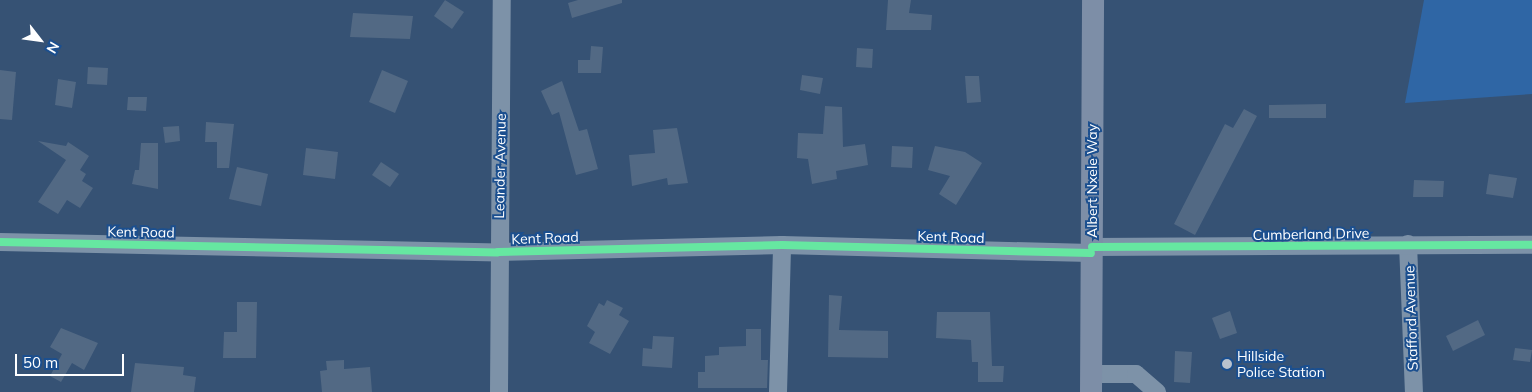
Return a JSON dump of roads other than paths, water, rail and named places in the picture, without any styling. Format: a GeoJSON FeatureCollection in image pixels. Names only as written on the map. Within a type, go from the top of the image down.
{"type":"FeatureCollection","features":[{"type":"Feature","properties":{"kind":"main road","name":"Albert Nxele Way"},"geometry":{"type":"LineString","coordinates":[[1091,383],[1094,0]]}},
{"type":"Feature","properties":{"kind":"street","name":"Leander Avenue"},"geometry":{"type":"LineString","coordinates":[[499,392],[498,252],[502,0]]}},
{"type":"Feature","properties":{"kind":"street","name":"Kent Road"},"geometry":{"type":"LineString","coordinates":[[0,242],[498,252],[782,245],[1091,250]]}},
{"type":"Feature","properties":{"kind":"street","name":"Cumberland Drive"},"geometry":{"type":"LineString","coordinates":[[1091,250],[1408,244],[1532,245]]}},
{"type":"Feature","properties":{"kind":"street","name":"Stafford Avenue"},"geometry":{"type":"LineString","coordinates":[[1408,244],[1414,392]]}},
{"type":"Feature","properties":{"kind":"street"},"geometry":{"type":"LineString","coordinates":[[778,392],[782,245]]}},
{"type":"Feature","properties":{"kind":"street"},"geometry":{"type":"LineString","coordinates":[[1091,383],[1136,374],[1157,392]]}},
{"type":"Feature","properties":{"kind":"place","name":"Hillside Police Station"},"geometry":{"type":"Point","coordinates":[1227,364]}}]}
